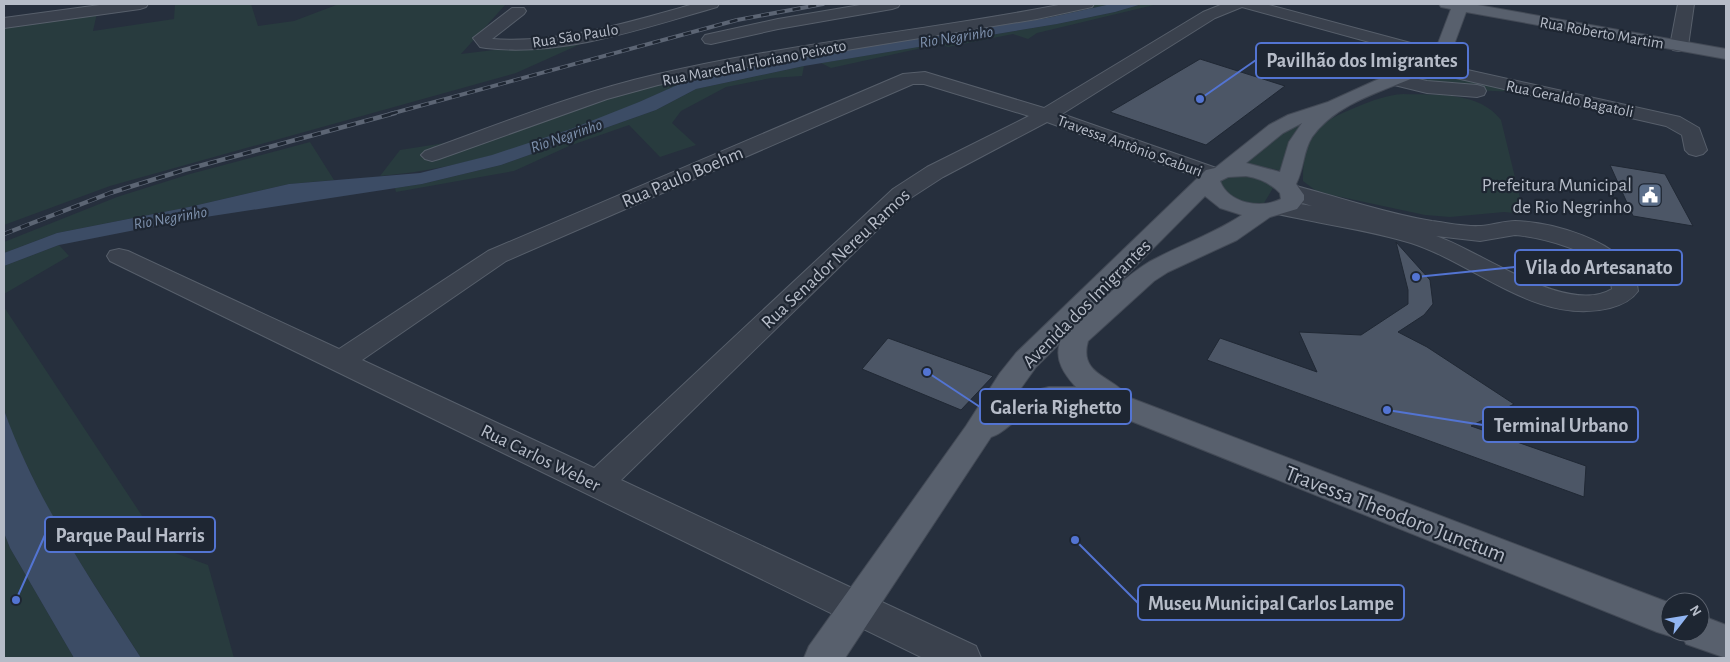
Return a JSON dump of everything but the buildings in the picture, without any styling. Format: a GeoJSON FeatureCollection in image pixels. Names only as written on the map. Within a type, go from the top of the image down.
{"type":"FeatureCollection","features":[{"type":"Feature","properties":{"kind":"main road"},"geometry":{"type":"LineString","coordinates":[[1435,61],[1456,4]]}},
{"type":"Feature","properties":{"kind":"main road","name":"Rua Roberto Martim"},"geometry":{"type":"LineString","coordinates":[[1456,4],[1726,54]]}},
{"type":"Feature","properties":{"kind":"main road","name":"Avenida dos Imigrantes"},"geometry":{"type":"LineString","coordinates":[[823,658],[977,434],[1010,380],[1026,360],[1215,176],[1276,129],[1296,119],[1335,106],[1435,61]]}},
{"type":"Feature","properties":{"kind":"main road","name":"Avenida dos Imigrantes"},"geometry":{"type":"LineString","coordinates":[[1075,338],[1145,276],[1159,267],[1228,234],[1281,199],[1292,173],[1297,146],[1303,135],[1335,106]]}},
{"type":"Feature","properties":{"kind":"main road"},"geometry":{"type":"LineString","coordinates":[[1235,170],[1256,172],[1275,178],[1281,199],[1247,209],[1230,204],[1217,197],[1210,189],[1215,176],[1235,170]]}},
{"type":"Feature","properties":{"kind":"main road","name":"Travessa Theodoro Junctum"},"geometry":{"type":"LineString","coordinates":[[1075,338],[1070,348],[1072,360],[1080,373],[1095,387],[1122,406]]}},
{"type":"Feature","properties":{"kind":"main road","name":"Travessa Theodoro Junctum"},"geometry":{"type":"LineString","coordinates":[[977,434],[1017,405],[1049,396],[1081,397],[1122,406],[1660,616]]}},
{"type":"Feature","properties":{"kind":"main road"},"geometry":{"type":"LineString","coordinates":[[1710,636],[1726,642]]}},
{"type":"Feature","properties":{"kind":"street"},"geometry":{"type":"LineString","coordinates":[[7,23],[19,4]]}},
{"type":"Feature","properties":{"kind":"street"},"geometry":{"type":"LineString","coordinates":[[7,23],[140,4]]}},
{"type":"Feature","properties":{"kind":"street","name":"Rua São Paulo"},"geometry":{"type":"LineString","coordinates":[[518,11],[482,38],[486,43],[553,42],[622,29],[667,14],[711,4]]}},
{"type":"Feature","properties":{"kind":"street"},"geometry":{"type":"LineString","coordinates":[[711,39],[787,22],[892,4]]}},
{"type":"Feature","properties":{"kind":"street","name":"Rua Marechal Floriano Peixoto"},"geometry":{"type":"LineString","coordinates":[[432,155],[600,95],[656,80],[773,57],[1086,4]]}},
{"type":"Feature","properties":{"kind":"street","name":"Rua Senador Nereu Ramos"},"geometry":{"type":"LineString","coordinates":[[597,484],[901,194],[935,172],[1046,115],[1210,15],[1236,4]]}},
{"type":"Feature","properties":{"kind":"street","name":"Rua Geraldo Bagatoli"},"geometry":{"type":"LineString","coordinates":[[1248,4],[1558,96],[1673,121],[1692,132],[1696,150]]}},
{"type":"Feature","properties":{"kind":"street"},"geometry":{"type":"LineString","coordinates":[[1679,46],[1686,4]]}},
{"type":"Feature","properties":{"kind":"street","name":"Rua Paulo Boehm"},"geometry":{"type":"LineString","coordinates":[[341,361],[497,256],[910,78],[925,78],[1046,115]]}},
{"type":"Feature","properties":{"kind":"street"},"geometry":{"type":"LineString","coordinates":[[1392,79],[1444,89],[1558,96]]}},
{"type":"Feature","properties":{"kind":"street","name":"Travessa Antônio Scaburi"},"geometry":{"type":"LineString","coordinates":[[1046,115],[1215,176]]}},
{"type":"Feature","properties":{"kind":"street"},"geometry":{"type":"LineString","coordinates":[[1281,199],[1337,206],[1422,226],[1485,233],[1498,229],[1516,228],[1558,235],[1597,251],[1612,262],[1622,273],[1626,284],[1625,291],[1613,300],[1597,303],[1576,303],[1553,299],[1509,283],[1439,244],[1315,213],[1281,199]]}},
{"type":"Feature","properties":{"kind":"street"},"geometry":{"type":"LineString","coordinates":[[1485,233],[1477,240],[1475,249],[1480,260],[1492,272]]}},
{"type":"Feature","properties":{"kind":"street","name":"Rua Carlos Weber"},"geometry":{"type":"LineString","coordinates":[[120,256],[962,658]]}},
{"type":"Feature","properties":{"kind":"shaded area"},"geometry":{"type":"Polygon","coordinates":[[[175,4],[251,4],[258,26],[294,21],[339,4],[506,4],[461,54],[594,38],[516,73],[110,186],[4,225],[4,28],[97,13],[93,31],[174,19],[175,4]]]}},
{"type":"Feature","properties":{"kind":"shaded area"},"geometry":{"type":"Polygon","coordinates":[[[1086,4],[1111,4],[1047,18],[684,82],[574,129],[536,142],[459,164],[380,176],[400,150],[483,137],[627,87],[1086,4]]]}},
{"type":"Feature","properties":{"kind":"shaded area"},"geometry":{"type":"Polygon","coordinates":[[[1142,4],[1158,4],[1037,33],[1028,39],[1013,34],[948,47],[940,44],[831,68],[821,63],[1057,24],[1115,12],[1142,4]]]}},
{"type":"Feature","properties":{"kind":"shaded area"},"geometry":{"type":"Polygon","coordinates":[[[804,66],[802,76],[771,78],[726,87],[681,111],[672,123],[696,145],[660,157],[629,125],[569,146],[514,171],[396,192],[395,188],[422,184],[501,165],[656,110],[696,89],[804,66]]]}},
{"type":"Feature","properties":{"kind":"shaded area"},"geometry":{"type":"Polygon","coordinates":[[[1428,71],[1529,92],[1472,90],[1441,86],[1421,77],[1422,73],[1428,71]]]}},
{"type":"Feature","properties":{"kind":"shaded area"},"geometry":{"type":"Polygon","coordinates":[[[1403,94],[1456,96],[1481,104],[1492,111],[1501,120],[1524,214],[1504,212],[1450,217],[1425,215],[1327,194],[1315,190],[1303,181],[1309,141],[1322,125],[1344,112],[1370,102],[1403,94]]]}},
{"type":"Feature","properties":{"kind":"shaded area"},"geometry":{"type":"Polygon","coordinates":[[[1308,117],[1297,129],[1290,141],[1282,171],[1244,162],[1263,144],[1308,117]]]}},
{"type":"Feature","properties":{"kind":"shaded area"},"geometry":{"type":"Polygon","coordinates":[[[310,142],[334,180],[289,184],[189,207],[57,233],[4,253],[4,242],[117,197],[190,174],[310,142]]]}},
{"type":"Feature","properties":{"kind":"shaded area"},"geometry":{"type":"Polygon","coordinates":[[[1229,175],[1258,177],[1272,184],[1273,188],[1264,203],[1250,204],[1236,200],[1224,191],[1217,179],[1229,175]]]}},
{"type":"Feature","properties":{"kind":"shaded area"},"geometry":{"type":"Polygon","coordinates":[[[59,245],[69,256],[4,294],[4,266],[59,245]]]}},
{"type":"Feature","properties":{"kind":"shaded area"},"geometry":{"type":"Polygon","coordinates":[[[4,307],[164,549],[208,565],[234,658],[141,658],[56,525],[14,439],[4,410],[4,307]]]}},
{"type":"Feature","properties":{"kind":"shaded area"},"geometry":{"type":"Polygon","coordinates":[[[4,533],[10,548],[74,658],[4,658],[4,533]]]}},
{"type":"Feature","properties":{"kind":"water","name":"Rio Negrinho"},"geometry":{"type":"Polygon","coordinates":[[[1111,4],[1142,4],[1115,12],[1057,24],[804,66],[696,89],[656,110],[501,165],[422,184],[186,220],[59,245],[4,266],[4,253],[57,233],[189,207],[289,184],[420,173],[492,155],[571,129],[684,82],[796,58],[1047,18],[1111,4]]]}},
{"type":"Feature","properties":{"kind":"water"},"geometry":{"type":"Polygon","coordinates":[[[4,410],[32,475],[65,538],[141,658],[74,658],[10,548],[4,533],[4,410]]]}},
{"type":"Feature","properties":{"kind":"railway"},"geometry":{"type":"LineString","coordinates":[[390,114],[737,20],[823,4]]}},
{"type":"Feature","properties":{"kind":"railway"},"geometry":{"type":"LineString","coordinates":[[4,234],[110,193],[184,170],[395,113]]}},
{"type":"Feature","properties":{"kind":"place","name":"Pavilhão dos Imigrantes"},"geometry":{"type":"Point","coordinates":[1200,99]}},
{"type":"Feature","properties":{"kind":"place","name":"Prefeitura Municipal de Rio Negrinho"},"geometry":{"type":"Point","coordinates":[1650,195]}},
{"type":"Feature","properties":{"kind":"place","name":"Vila do Artesanato"},"geometry":{"type":"Point","coordinates":[1416,277]}},
{"type":"Feature","properties":{"kind":"place","name":"Galeria Righetto"},"geometry":{"type":"Point","coordinates":[927,372]}},
{"type":"Feature","properties":{"kind":"place","name":"Terminal Urbano"},"geometry":{"type":"Point","coordinates":[1387,410]}},
{"type":"Feature","properties":{"kind":"place","name":"Museu Municipal Carlos Lampe"},"geometry":{"type":"Point","coordinates":[1075,540]}},
{"type":"Feature","properties":{"kind":"place","name":"Parque Paul Harris"},"geometry":{"type":"Point","coordinates":[16,600]}}]}
